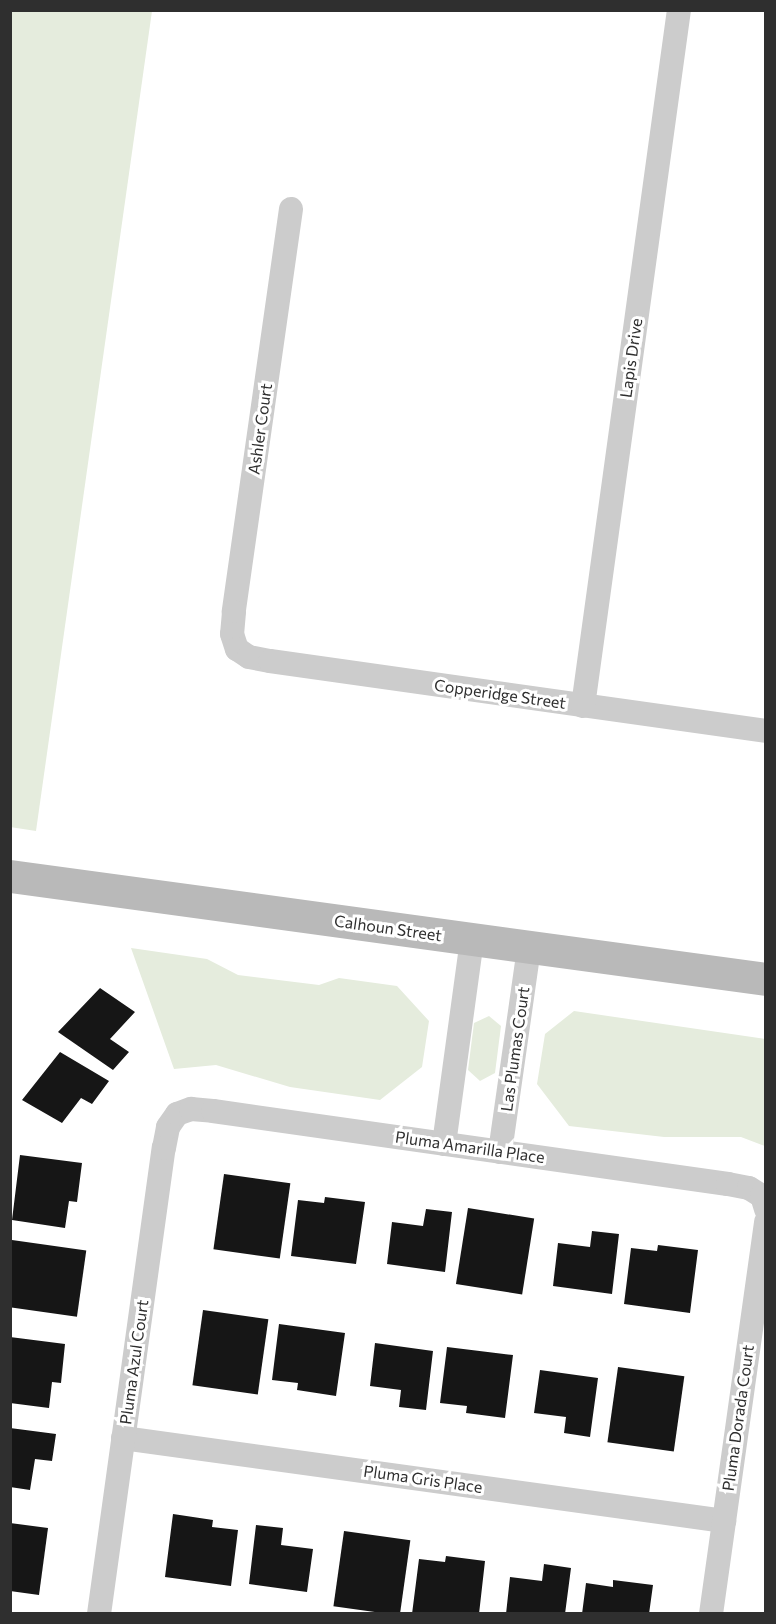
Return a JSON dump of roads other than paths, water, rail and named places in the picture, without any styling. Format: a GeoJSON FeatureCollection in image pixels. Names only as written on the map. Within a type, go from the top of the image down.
{"type":"FeatureCollection","features":[{"type":"Feature","properties":{"kind":"street","name":"Lapis Drive"},"geometry":{"type":"LineString","coordinates":[[583,705],[679,10]]}},
{"type":"Feature","properties":{"kind":"street","name":"Ashler Court"},"geometry":{"type":"LineString","coordinates":[[237,649],[232,634],[234,612],[291,209]]}},
{"type":"Feature","properties":{"kind":"street","name":"Copperidge Street"},"geometry":{"type":"LineString","coordinates":[[237,649],[249,657],[270,661],[765,731]]}},
{"type":"Feature","properties":{"kind":"street","name":"Calhoun Street"},"geometry":{"type":"LineString","coordinates":[[10,876],[765,979]]}},
{"type":"Feature","properties":{"kind":"street"},"geometry":{"type":"LineString","coordinates":[[444,1144],[472,939]]}},
{"type":"Feature","properties":{"kind":"street","name":"Las Plumas Court"},"geometry":{"type":"LineString","coordinates":[[500,1152],[529,947]]}},
{"type":"Feature","properties":{"kind":"street","name":"Pluma Amarilla Place"},"geometry":{"type":"LineString","coordinates":[[177,1114],[191,1109],[213,1111],[728,1184],[749,1188],[764,1203]]}},
{"type":"Feature","properties":{"kind":"street","name":"Pluma Azul Court"},"geometry":{"type":"LineString","coordinates":[[99,1614],[164,1148],[168,1127],[177,1114]]}},
{"type":"Feature","properties":{"kind":"street","name":"Pluma Dorada Court"},"geometry":{"type":"LineString","coordinates":[[711,1614],[765,1222]]}},
{"type":"Feature","properties":{"kind":"street","name":"Pluma Gris Place"},"geometry":{"type":"LineString","coordinates":[[123,1438],[724,1521]]}}]}
